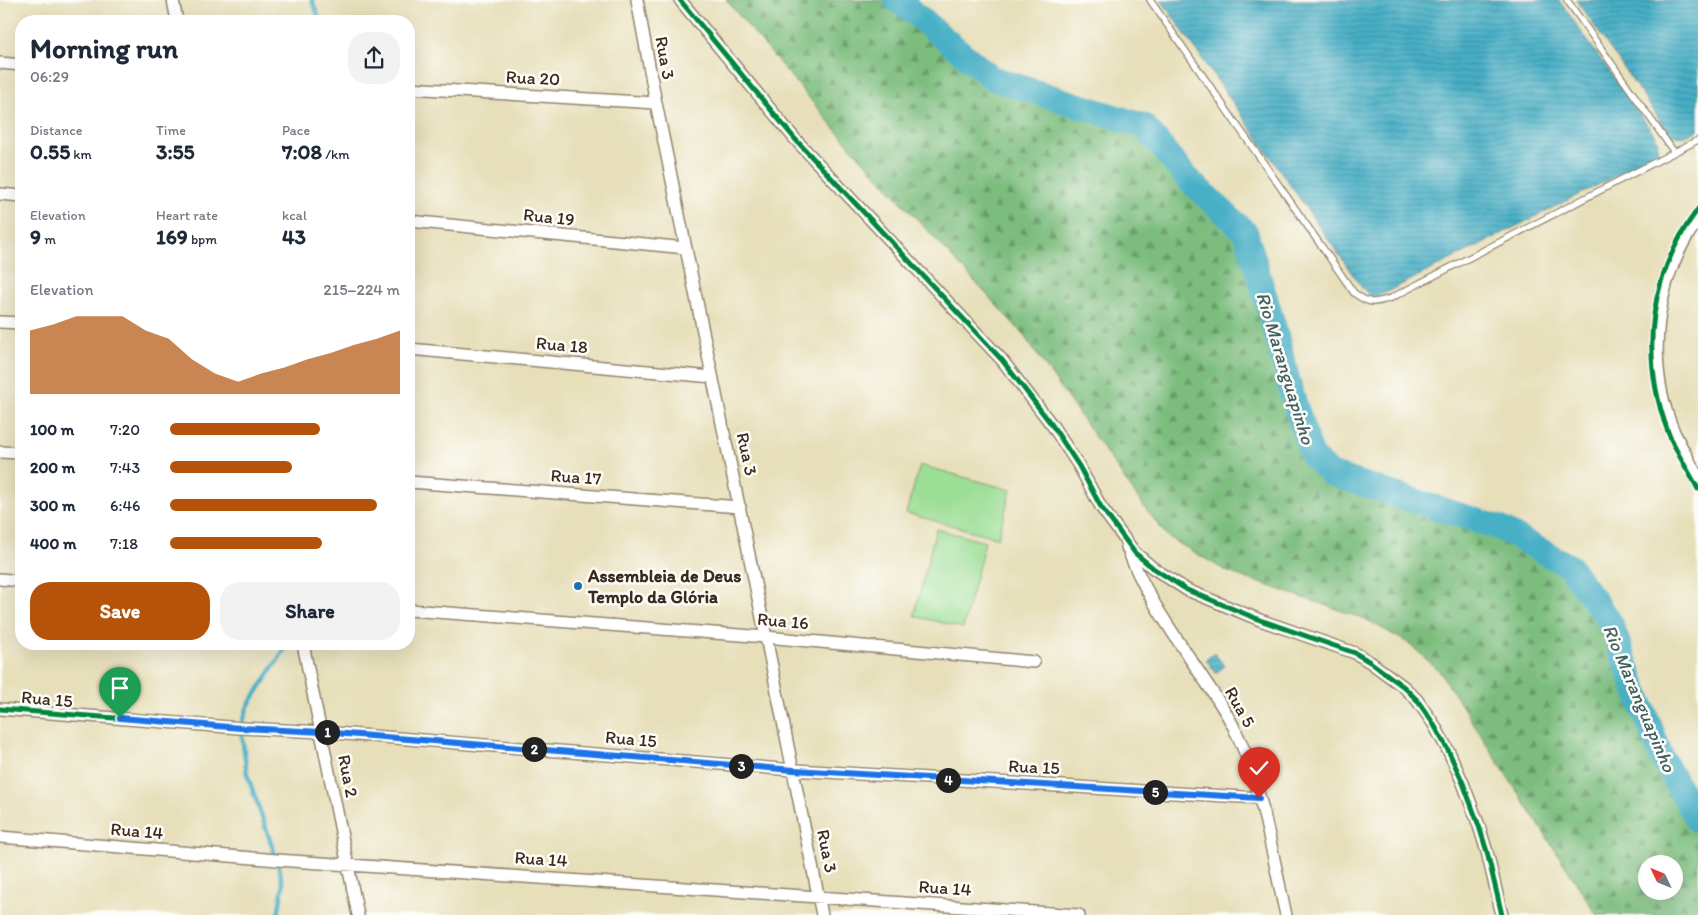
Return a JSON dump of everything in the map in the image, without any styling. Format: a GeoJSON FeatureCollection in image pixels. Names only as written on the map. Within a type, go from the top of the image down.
{"type":"FeatureCollection","features":[{"type":"Feature","properties":{"kind":"street"},"geometry":{"type":"LineString","coordinates":[[173,0],[177,15]]}},
{"type":"Feature","properties":{"kind":"street","name":"Rua 3"},"geometry":{"type":"LineString","coordinates":[[637,0],[656,103],[794,770],[822,915]]}},
{"type":"Feature","properties":{"kind":"street"},"geometry":{"type":"LineString","coordinates":[[680,0],[795,139],[1002,360],[1052,424],[1079,466],[1101,507],[1135,553],[1153,568],[1187,590],[1260,620],[1355,653],[1404,687],[1417,700],[1449,752],[1463,783],[1487,852],[1502,915]]}},
{"type":"Feature","properties":{"kind":"street"},"geometry":{"type":"LineString","coordinates":[[0,63],[15,64]]}},
{"type":"Feature","properties":{"kind":"street","name":"Rua 20"},"geometry":{"type":"LineString","coordinates":[[415,88],[656,103]]}},
{"type":"Feature","properties":{"kind":"street"},"geometry":{"type":"LineString","coordinates":[[0,194],[15,195]]}},
{"type":"Feature","properties":{"kind":"street"},"geometry":{"type":"LineString","coordinates":[[1698,220],[1684,242],[1667,282],[1662,303],[1657,347],[1658,369],[1667,412],[1674,432],[1698,476]]}},
{"type":"Feature","properties":{"kind":"street","name":"Rua 19"},"geometry":{"type":"LineString","coordinates":[[415,222],[686,248]]}},
{"type":"Feature","properties":{"kind":"street"},"geometry":{"type":"LineString","coordinates":[[0,322],[15,323]]}},
{"type":"Feature","properties":{"kind":"street","name":"Rua 18"},"geometry":{"type":"LineString","coordinates":[[415,349],[712,377]]}},
{"type":"Feature","properties":{"kind":"street"},"geometry":{"type":"LineString","coordinates":[[0,452],[15,453]]}},
{"type":"Feature","properties":{"kind":"street","name":"Rua 17"},"geometry":{"type":"LineString","coordinates":[[415,482],[740,507]]}},
{"type":"Feature","properties":{"kind":"street","name":"Rua 5"},"geometry":{"type":"LineString","coordinates":[[1122,534],[1146,592],[1220,703],[1236,732],[1259,798],[1286,915]]}},
{"type":"Feature","properties":{"kind":"street"},"geometry":{"type":"LineString","coordinates":[[0,579],[15,580]]}},
{"type":"Feature","properties":{"kind":"street","name":"Rua 16"},"geometry":{"type":"LineString","coordinates":[[415,610],[766,637],[1034,662]]}},
{"type":"Feature","properties":{"kind":"street","name":"Rua 2"},"geometry":{"type":"LineString","coordinates":[[304,650],[358,915]]}},
{"type":"Feature","properties":{"kind":"street","name":"Rua 15"},"geometry":{"type":"LineString","coordinates":[[0,709],[241,728],[322,732],[794,770],[1259,798]]}},
{"type":"Feature","properties":{"kind":"street","name":"Rua 14"},"geometry":{"type":"LineString","coordinates":[[0,838],[278,860],[346,863],[1080,915]]}},
{"type":"Feature","properties":{"kind":"lane"},"geometry":{"type":"LineString","coordinates":[[1150,0],[1354,293],[1366,302],[1377,303],[1391,298],[1698,140]]}},
{"type":"Feature","properties":{"kind":"lane"},"geometry":{"type":"LineString","coordinates":[[1567,0],[1674,152]]}},
{"type":"Feature","properties":{"kind":"green space"},"geometry":{"type":"Polygon","coordinates":[[[726,0],[896,0],[992,78],[1144,126],[1188,179],[1246,233],[1291,392],[1312,456],[1331,474],[1500,528],[1569,566],[1610,622],[1662,758],[1698,821],[1698,915],[1597,915],[1440,672],[1410,644],[1365,619],[1228,572],[1168,537],[1142,504],[1022,333],[848,144],[726,0]]]}},
{"type":"Feature","properties":{"kind":"green space"},"geometry":{"type":"Polygon","coordinates":[[[920,465],[1011,490],[998,538],[906,513],[920,465]]]}},
{"type":"Feature","properties":{"kind":"green space"},"geometry":{"type":"Polygon","coordinates":[[[936,529],[985,542],[963,628],[914,616],[936,529]]]}},
{"type":"Feature","properties":{"kind":"water"},"geometry":{"type":"Polygon","coordinates":[[[1161,0],[1559,0],[1658,140],[1657,151],[1651,158],[1383,294],[1372,297],[1362,288],[1161,0]]]}},
{"type":"Feature","properties":{"kind":"water"},"geometry":{"type":"Polygon","coordinates":[[[1576,0],[1698,0],[1698,130],[1683,137],[1668,132],[1576,0]]]}},
{"type":"Feature","properties":{"kind":"water"},"geometry":{"type":"Polygon","coordinates":[[[1214,653],[1225,666],[1216,673],[1206,660],[1214,653]]]}},
{"type":"Feature","properties":{"kind":"waterway"},"geometry":{"type":"LineString","coordinates":[[312,0],[318,15]]}},
{"type":"Feature","properties":{"kind":"waterway","name":"Rio Maranguapinho"},"geometry":{"type":"LineString","coordinates":[[896,0],[992,78],[1144,126],[1188,179],[1246,233],[1291,392],[1312,456],[1331,474],[1500,528],[1569,566],[1610,622],[1662,758],[1698,821]]}},
{"type":"Feature","properties":{"kind":"waterway"},"geometry":{"type":"LineString","coordinates":[[278,915],[283,885],[277,860],[247,774],[241,728],[248,706],[284,650]]}},
{"type":"Feature","properties":{"kind":"cycle path"},"geometry":{"type":"LineString","coordinates":[[680,0],[795,139],[1002,360],[1052,425],[1079,466],[1101,507],[1135,553],[1153,568],[1187,590],[1260,620],[1355,653],[1404,687],[1417,700],[1433,723],[1463,783],[1487,852],[1502,915]]}},
{"type":"Feature","properties":{"kind":"cycle path"},"geometry":{"type":"LineString","coordinates":[[1698,209],[1681,234],[1659,288],[1654,316],[1652,345],[1659,403],[1668,432],[1698,489]]}},
{"type":"Feature","properties":{"kind":"cycle path"},"geometry":{"type":"LineString","coordinates":[[0,709],[241,728],[322,732],[794,770],[1259,798]]}},
{"type":"Feature","properties":{"kind":"place","name":"Assembleia de Deus Templo da Glória"},"geometry":{"type":"Point","coordinates":[578,586]}},
{"type":"Feature","properties":{"kind":"route"},"geometry":{"type":"LineString","coordinates":[[120,718],[241,728],[322,732],[794,770],[1259,798]]}}]}
